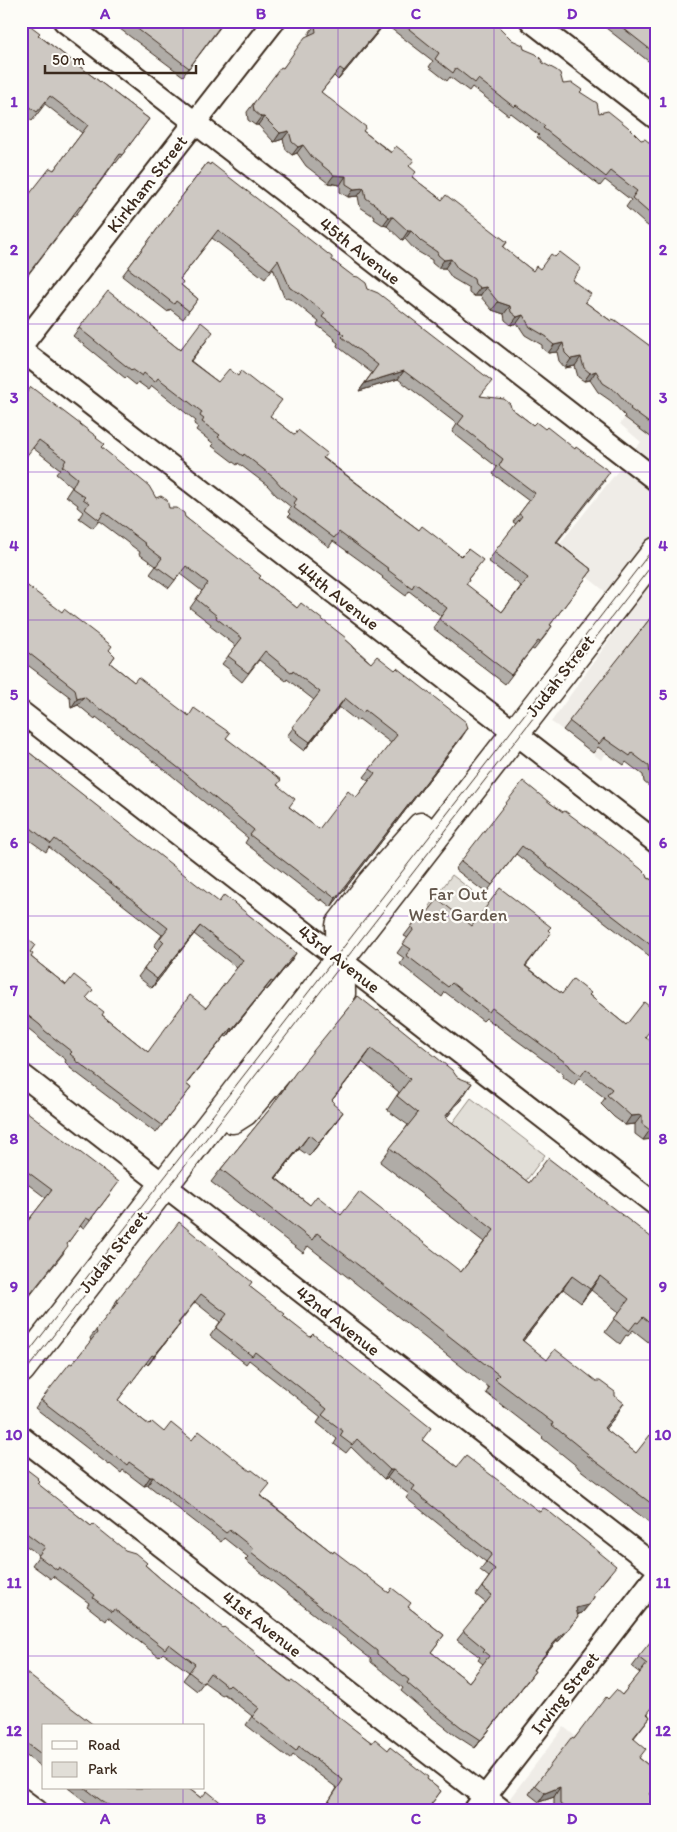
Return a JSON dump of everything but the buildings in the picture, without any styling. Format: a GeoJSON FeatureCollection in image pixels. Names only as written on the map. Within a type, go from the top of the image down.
{"type":"FeatureCollection","features":[{"type":"Feature","properties":{"kind":"street","name":"45th Avenue"},"geometry":{"type":"LineString","coordinates":[[64,21],[656,480]]}},
{"type":"Feature","properties":{"kind":"street","name":"Kirkham Street"},"geometry":{"type":"LineString","coordinates":[[21,348],[274,21]]}},
{"type":"Feature","properties":{"kind":"street"},"geometry":{"type":"LineString","coordinates":[[531,21],[656,118]]}},
{"type":"Feature","properties":{"kind":"street","name":"44th Avenue"},"geometry":{"type":"LineString","coordinates":[[21,348],[656,842]]}},
{"type":"Feature","properties":{"kind":"street","name":"Judah Street"},"geometry":{"type":"LineString","coordinates":[[21,1369],[656,552]]}},
{"type":"Feature","properties":{"kind":"street","name":"43rd Avenue"},"geometry":{"type":"LineString","coordinates":[[21,712],[656,1205]]}},
{"type":"Feature","properties":{"kind":"street","name":"42nd Avenue"},"geometry":{"type":"LineString","coordinates":[[21,1074],[656,1567]]}},
{"type":"Feature","properties":{"kind":"street","name":"41st Avenue"},"geometry":{"type":"LineString","coordinates":[[21,1437],[479,1804],[503,1811]]}},
{"type":"Feature","properties":{"kind":"street","name":"Irving Street"},"geometry":{"type":"LineString","coordinates":[[479,1804],[656,1576]]}},
{"type":"Feature","properties":{"kind":"street"},"geometry":{"type":"LineString","coordinates":[[21,1799],[36,1811]]}},
{"type":"Feature","properties":{"kind":"shaded area"},"geometry":{"type":"Polygon","coordinates":[[[656,377],[656,689],[601,760],[551,722],[630,611],[554,551],[641,442],[620,424],[656,377]]]}},
{"type":"Feature","properties":{"kind":"shaded area"},"geometry":{"type":"Polygon","coordinates":[[[564,1727],[650,1798],[640,1811],[500,1811],[564,1727]]]}},
{"type":"Feature","properties":{"kind":"green space","name":"Far Out West Garden"},"geometry":{"type":"Polygon","coordinates":[[[452,875],[489,904],[461,940],[446,920],[429,906],[452,875]]]}},
{"type":"Feature","properties":{"kind":"green space"},"geometry":{"type":"Polygon","coordinates":[[[471,1098],[545,1155],[519,1190],[445,1133],[471,1098]]]}},
{"type":"Feature","properties":{"kind":"tram line"},"geometry":{"type":"LineString","coordinates":[[21,1362],[656,545]]}},
{"type":"Feature","properties":{"kind":"tram line"},"geometry":{"type":"LineString","coordinates":[[21,1377],[656,560]]}}]}
